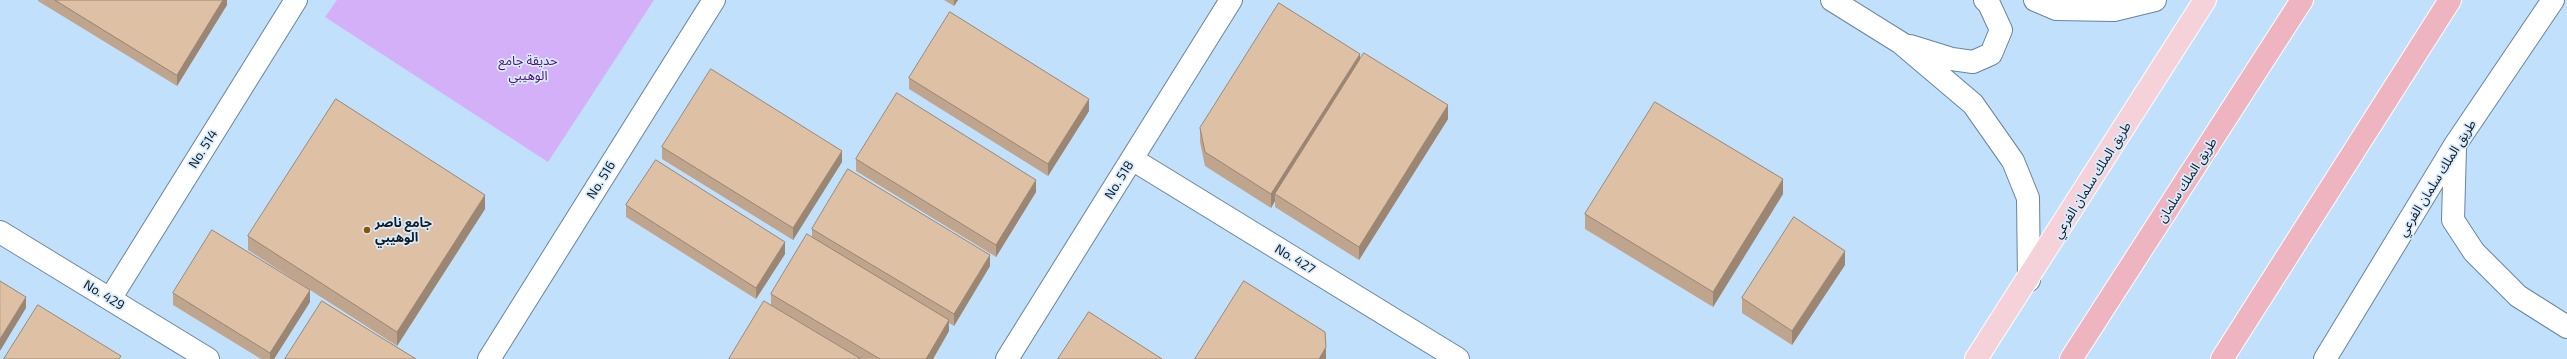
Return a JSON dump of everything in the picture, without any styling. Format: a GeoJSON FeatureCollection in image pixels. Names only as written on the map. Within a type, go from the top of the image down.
{"type":"FeatureCollection","features":[{"type":"Feature","properties":{"kind":"highway","name":"طريق الملك سلمان"},"geometry":{"type":"LineString","coordinates":[[2071,359],[2302,0]]}},
{"type":"Feature","properties":{"kind":"highway"},"geometry":{"type":"LineString","coordinates":[[2222,359],[2450,0]]}},
{"type":"Feature","properties":{"kind":"main road","name":"طريق الملك سلمان الفرعي"},"geometry":{"type":"LineString","coordinates":[[1976,359],[2029,280],[2205,0]]}},
{"type":"Feature","properties":{"kind":"street","name":"No. 514"},"geometry":{"type":"LineString","coordinates":[[110,298],[296,0]]}},
{"type":"Feature","properties":{"kind":"street","name":"No. 516"},"geometry":{"type":"LineString","coordinates":[[489,359],[714,0]]}},
{"type":"Feature","properties":{"kind":"street","name":"No. 518"},"geometry":{"type":"LineString","coordinates":[[1007,359],[1231,0]]}},
{"type":"Feature","properties":{"kind":"street"},"geometry":{"type":"LineString","coordinates":[[1832,0],[1901,43],[1973,104],[2013,161],[2028,198],[2029,280]]}},
{"type":"Feature","properties":{"kind":"street"},"geometry":{"type":"LineString","coordinates":[[1901,43],[1952,59],[1973,62],[1991,54],[2001,30],[1990,4],[1985,0]]}},
{"type":"Feature","properties":{"kind":"street"},"geometry":{"type":"LineString","coordinates":[[2035,0],[2056,9],[2114,10],[2155,0]]}},
{"type":"Feature","properties":{"kind":"street","name":"طريق الملك سلمان الفرعي"},"geometry":{"type":"LineString","coordinates":[[2326,359],[2455,145],[2553,0]]}},
{"type":"Feature","properties":{"kind":"street"},"geometry":{"type":"LineString","coordinates":[[2455,145],[2453,220],[2474,252],[2518,296],[2567,327]]}},
{"type":"Feature","properties":{"kind":"street","name":"No. 427"},"geometry":{"type":"LineString","coordinates":[[1132,160],[1433,352],[1458,359]]}},
{"type":"Feature","properties":{"kind":"street","name":"No. 429"},"geometry":{"type":"LineString","coordinates":[[0,232],[208,359]]}},
{"type":"Feature","properties":{"kind":"green space","name":"حديقة جامع الوهيبي"},"geometry":{"type":"Polygon","coordinates":[[[337,0],[654,0],[548,162],[325,17],[337,0]]]}},
{"type":"Feature","properties":{"kind":"building"},"geometry":{"type":"Polygon","coordinates":[[[55,0],[223,0],[177,75],[55,0]]]}},
{"type":"Feature","properties":{"kind":"building"},"geometry":{"type":"Polygon","coordinates":[[[1279,3],[1360,54],[1271,194],[1205,152],[1200,128],[1279,3]]]}},
{"type":"Feature","properties":{"kind":"building"},"geometry":{"type":"Polygon","coordinates":[[[950,12],[1089,99],[1048,164],[909,78],[950,12]]]}},
{"type":"Feature","properties":{"kind":"building"},"geometry":{"type":"Polygon","coordinates":[[[1364,53],[1448,105],[1359,247],[1275,194],[1364,53]]]}},
{"type":"Feature","properties":{"kind":"building"},"geometry":{"type":"Polygon","coordinates":[[[711,69],[842,151],[793,228],[662,147],[711,69]]]}},
{"type":"Feature","properties":{"kind":"building"},"geometry":{"type":"Polygon","coordinates":[[[897,93],[1036,180],[996,245],[856,159],[897,93]]]}},
{"type":"Feature","properties":{"kind":"building","name":"جامع ناصر الوهيبي"},"geometry":{"type":"Polygon","coordinates":[[[336,99],[485,195],[397,332],[248,236],[336,99]]]}},
{"type":"Feature","properties":{"kind":"building"},"geometry":{"type":"Polygon","coordinates":[[[1655,102],[1783,179],[1713,292],[1585,214],[1655,102]]]}},
{"type":"Feature","properties":{"kind":"building"},"geometry":{"type":"Polygon","coordinates":[[[656,160],[785,242],[756,288],[626,205],[656,160]]]}},
{"type":"Feature","properties":{"kind":"building"},"geometry":{"type":"Polygon","coordinates":[[[848,169],[990,255],[954,314],[812,229],[848,169]]]}},
{"type":"Feature","properties":{"kind":"building"},"geometry":{"type":"Polygon","coordinates":[[[1794,217],[1845,251],[1792,331],[1742,298],[1794,217]]]}},
{"type":"Feature","properties":{"kind":"building"},"geometry":{"type":"Polygon","coordinates":[[[212,230],[310,290],[270,353],[173,293],[212,230]]]}},
{"type":"Feature","properties":{"kind":"building"},"geometry":{"type":"Polygon","coordinates":[[[807,234],[949,320],[926,359],[880,359],[771,294],[807,234]]]}},
{"type":"Feature","properties":{"kind":"building"},"geometry":{"type":"Polygon","coordinates":[[[0,281],[26,297],[0,339],[0,281]]]}},
{"type":"Feature","properties":{"kind":"building"},"geometry":{"type":"Polygon","coordinates":[[[1244,281],[1325,332],[1326,347],[1319,359],[1195,359],[1244,281]]]}},
{"type":"Feature","properties":{"kind":"building"},"geometry":{"type":"Polygon","coordinates":[[[322,301],[416,359],[285,359],[322,301]]]}},
{"type":"Feature","properties":{"kind":"building"},"geometry":{"type":"Polygon","coordinates":[[[764,301],[861,359],[729,359],[764,301]]]}},
{"type":"Feature","properties":{"kind":"building"},"geometry":{"type":"Polygon","coordinates":[[[38,305],[121,356],[119,359],[4,359],[38,305]]]}},
{"type":"Feature","properties":{"kind":"building"},"geometry":{"type":"Polygon","coordinates":[[[1089,312],[1162,359],[1058,359],[1089,312]]]}},
{"type":"Feature","properties":{"kind":"place","name":"جامع ناصر الوهيبي"},"geometry":{"type":"Point","coordinates":[367,230]}}]}
